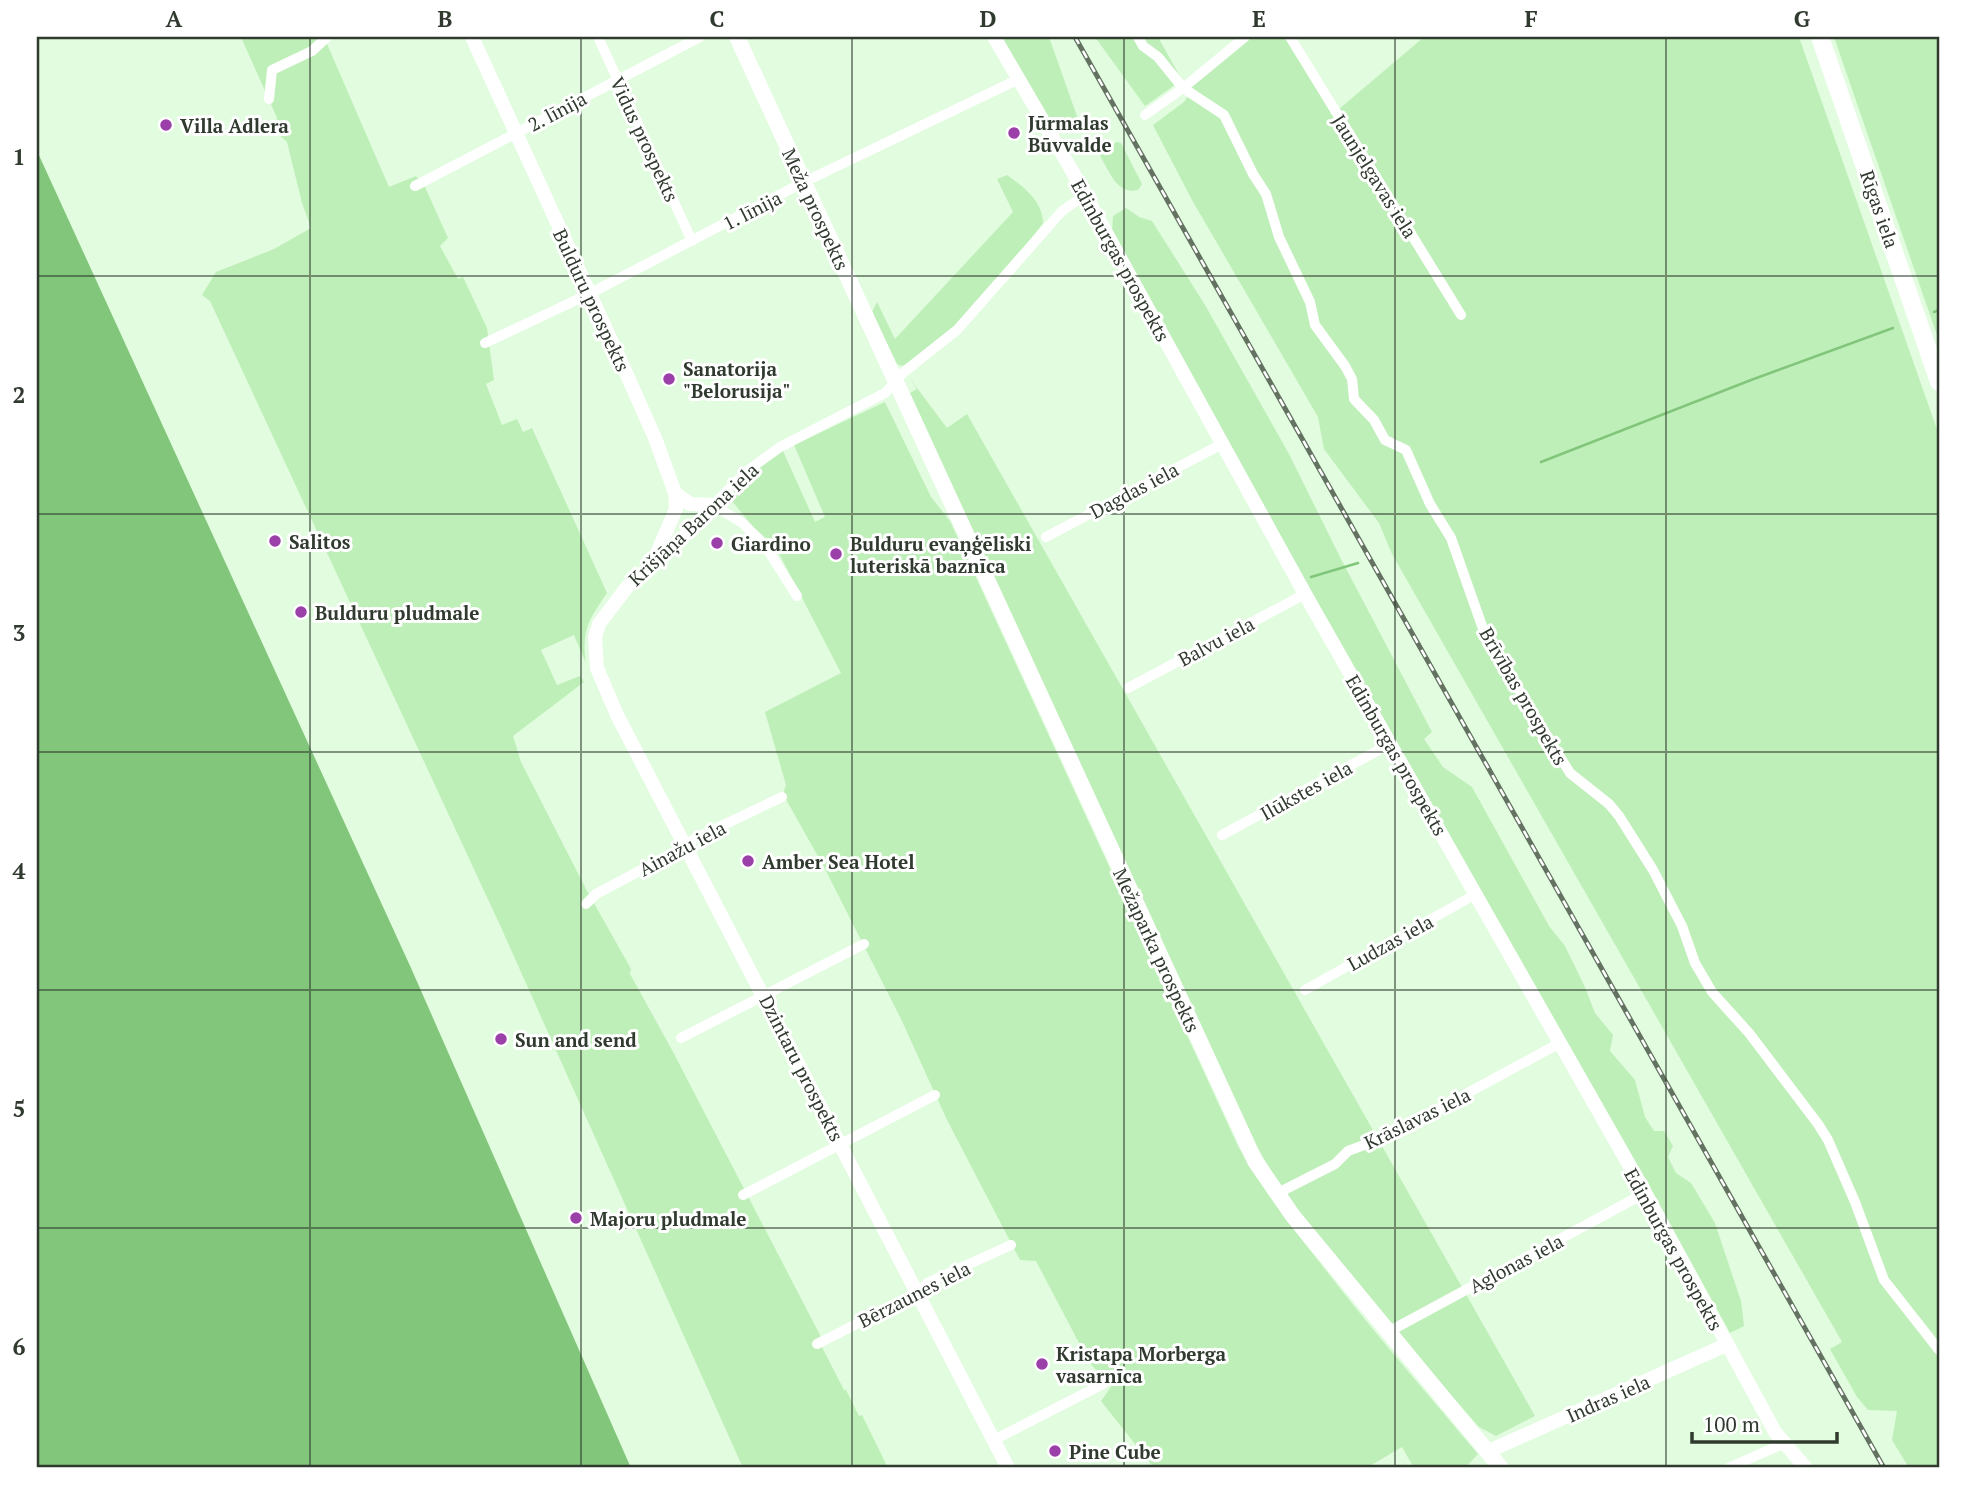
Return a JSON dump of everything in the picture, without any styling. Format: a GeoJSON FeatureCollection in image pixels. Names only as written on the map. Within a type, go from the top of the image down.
{"type":"FeatureCollection","features":[{"type":"Feature","properties":{"kind":"main road","name":"Meža prospekts"},"geometry":{"type":"LineString","coordinates":[[737,37],[896,382]]}},
{"type":"Feature","properties":{"kind":"main road","name":"Rīgas iela"},"geometry":{"type":"LineString","coordinates":[[1820,37],[1939,382]]}},
{"type":"Feature","properties":{"kind":"main road","name":"Mežaparka prospekts"},"geometry":{"type":"LineString","coordinates":[[896,382],[1255,1161],[1276,1194],[1501,1468]]}},
{"type":"Feature","properties":{"kind":"street"},"geometry":{"type":"LineString","coordinates":[[269,99],[269,78],[272,71],[312,51],[327,37]]}},
{"type":"Feature","properties":{"kind":"street","name":"Bulduru prospekts"},"geometry":{"type":"LineString","coordinates":[[472,37],[655,438],[676,493]]}},
{"type":"Feature","properties":{"kind":"street","name":"Vidus prospekts"},"geometry":{"type":"LineString","coordinates":[[598,37],[692,241]]}},
{"type":"Feature","properties":{"kind":"street","name":"2. līnija"},"geometry":{"type":"LineString","coordinates":[[415,186],[700,37]]}},
{"type":"Feature","properties":{"kind":"street","name":"Edinburgas prospekts"},"geometry":{"type":"LineString","coordinates":[[994,37],[1644,1193],[1726,1345],[1783,1444],[1806,1468]]}},
{"type":"Feature","properties":{"kind":"street","name":"Brīvības prospekts"},"geometry":{"type":"LineString","coordinates":[[1138,37],[1143,46],[1158,57],[1183,88],[1224,115],[1252,174],[1266,194],[1279,237],[1310,302],[1315,325],[1349,373],[1353,399],[1374,420],[1385,440],[1406,450],[1430,504],[1451,538],[1482,626],[1570,773],[1609,804],[1653,870],[1682,926],[1695,963],[1712,992],[1749,1034],[1818,1124],[1828,1140],[1855,1202],[1884,1280],[1939,1350]]}},
{"type":"Feature","properties":{"kind":"street"},"geometry":{"type":"LineString","coordinates":[[1145,116],[1245,37]]}},
{"type":"Feature","properties":{"kind":"street","name":"Jaunjelgavas iela"},"geometry":{"type":"LineString","coordinates":[[1290,37],[1461,315]]}},
{"type":"Feature","properties":{"kind":"street","name":"1. līnija"},"geometry":{"type":"LineString","coordinates":[[485,343],[589,294],[804,182],[1019,79]]}},
{"type":"Feature","properties":{"kind":"street","name":"Krišjāņa Barona iela"},"geometry":{"type":"LineString","coordinates":[[597,668],[595,637],[599,624],[627,587],[651,567],[747,471],[780,447],[885,393],[904,372],[957,330],[1062,211],[1085,195]]}},
{"type":"Feature","properties":{"kind":"street","name":"Dagdas iela"},"geometry":{"type":"LineString","coordinates":[[1046,537],[1222,443]]}},
{"type":"Feature","properties":{"kind":"street"},"geometry":{"type":"LineString","coordinates":[[676,493],[690,504],[713,505],[741,522],[764,544],[797,596]]}},
{"type":"Feature","properties":{"kind":"street"},"geometry":{"type":"LineString","coordinates":[[651,567],[676,509],[676,493]]}},
{"type":"Feature","properties":{"kind":"street","name":"Balvu iela"},"geometry":{"type":"LineString","coordinates":[[1128,688],[1305,594]]}},
{"type":"Feature","properties":{"kind":"street","name":"Dzintaru prospekts"},"geometry":{"type":"LineString","coordinates":[[597,668],[617,715],[1008,1468]]}},
{"type":"Feature","properties":{"kind":"street","name":"Ilūkstes iela"},"geometry":{"type":"LineString","coordinates":[[1222,835],[1390,744]]}},
{"type":"Feature","properties":{"kind":"street","name":"Ainažu iela"},"geometry":{"type":"LineString","coordinates":[[586,904],[596,894],[685,845],[782,797]]}},
{"type":"Feature","properties":{"kind":"street","name":"Ludzas iela"},"geometry":{"type":"LineString","coordinates":[[1305,990],[1476,894]]}},
{"type":"Feature","properties":{"kind":"street"},"geometry":{"type":"LineString","coordinates":[[681,1038],[864,944]]}},
{"type":"Feature","properties":{"kind":"street","name":"Krāslavas iela"},"geometry":{"type":"LineString","coordinates":[[1276,1194],[1335,1164],[1348,1152],[1440,1110],[1560,1043]]}},
{"type":"Feature","properties":{"kind":"street"},"geometry":{"type":"LineString","coordinates":[[743,1195],[935,1095]]}},
{"type":"Feature","properties":{"kind":"street","name":"Aglonas iela"},"geometry":{"type":"LineString","coordinates":[[1388,1332],[1644,1193]]}},
{"type":"Feature","properties":{"kind":"street","name":"Bērzaunes iela"},"geometry":{"type":"LineString","coordinates":[[817,1344],[918,1293],[927,1283],[1011,1245]]}},
{"type":"Feature","properties":{"kind":"street","name":"Indras iela"},"geometry":{"type":"LineString","coordinates":[[1489,1451],[1726,1345]]}},
{"type":"Feature","properties":{"kind":"street"},"geometry":{"type":"LineString","coordinates":[[994,1440],[1103,1384]]}},
{"type":"Feature","properties":{"kind":"street"},"geometry":{"type":"LineString","coordinates":[[1728,1468],[1783,1444]]}},
{"type":"Feature","properties":{"kind":"shaded area"},"geometry":{"type":"Polygon","coordinates":[[[241,37],[324,37],[389,187],[416,176],[425,187],[448,238],[440,246],[458,279],[463,277],[487,328],[494,380],[486,384],[502,425],[517,419],[523,432],[532,428],[607,593],[588,625],[585,642],[586,663],[574,635],[541,650],[557,685],[580,676],[584,682],[513,736],[521,762],[820,1335],[822,1347],[844,1390],[859,1416],[862,1415],[888,1468],[743,1468],[499,923],[210,301],[202,295],[216,272],[274,249],[311,228],[287,142],[275,131],[277,118],[241,37]]]}},
{"type":"Feature","properties":{"kind":"shaded area"},"geometry":{"type":"Polygon","coordinates":[[[1001,37],[1049,37],[1078,119],[1065,127],[1057,128],[1052,124],[1001,37]]]}},
{"type":"Feature","properties":{"kind":"shaded area"},"geometry":{"type":"Polygon","coordinates":[[[1095,37],[1158,37],[1182,80],[1145,106],[1095,37]]]}},
{"type":"Feature","properties":{"kind":"shaded area"},"geometry":{"type":"Polygon","coordinates":[[[1251,37],[1285,37],[1332,115],[1424,37],[1799,37],[1939,435],[1939,1468],[1909,1468],[1892,1440],[1897,1411],[1868,1410],[1857,1397],[1830,1349],[1842,1342],[1392,554],[1379,523],[1324,449],[1318,417],[1192,200],[1153,125],[1184,102],[1190,93],[1183,88],[1251,37]]]}},
{"type":"Feature","properties":{"kind":"shaded area"},"geometry":{"type":"Polygon","coordinates":[[[1834,37],[1939,37],[1939,341],[1834,37]]]}},
{"type":"Feature","properties":{"kind":"shaded area"},"geometry":{"type":"Polygon","coordinates":[[[1117,142],[1121,143],[1142,184],[1138,190],[1131,191],[1119,186],[1100,156],[1106,148],[1117,142]]]}},
{"type":"Feature","properties":{"kind":"shaded area"},"geometry":{"type":"Polygon","coordinates":[[[37,151],[411,968],[631,1468],[37,1468],[37,151]]]}},
{"type":"Feature","properties":{"kind":"shaded area"},"geometry":{"type":"Polygon","coordinates":[[[1007,175],[1036,202],[1043,223],[959,323],[920,356],[902,366],[897,364],[872,312],[877,302],[895,339],[1013,212],[997,179],[1007,175]]]}},
{"type":"Feature","properties":{"kind":"shaded area"},"geometry":{"type":"Polygon","coordinates":[[[1126,208],[1139,217],[1152,221],[1205,305],[1289,454],[1432,732],[1424,739],[1443,767],[1472,787],[1549,926],[1565,946],[1595,1013],[1613,1035],[1610,1051],[1635,1080],[1645,1117],[1654,1131],[1664,1131],[1673,1146],[1668,1157],[1676,1173],[1691,1183],[1715,1223],[1741,1301],[1744,1326],[1730,1333],[1645,1178],[1313,596],[1112,232],[1113,216],[1126,208]]]}},
{"type":"Feature","properties":{"kind":"shaded area"},"geometry":{"type":"Polygon","coordinates":[[[908,376],[947,428],[967,414],[1535,1416],[1496,1436],[1479,1427],[1403,1340],[1285,1194],[1245,1127],[910,393],[917,389],[908,376]]]}},
{"type":"Feature","properties":{"kind":"shaded area"},"geometry":{"type":"Polygon","coordinates":[[[885,402],[931,497],[950,521],[1238,1146],[1267,1192],[1310,1250],[1478,1454],[1465,1468],[1414,1468],[1402,1447],[1369,1468],[1154,1468],[1101,1401],[1111,1387],[1089,1362],[1036,1261],[1020,1260],[947,1120],[901,1019],[825,869],[783,794],[786,785],[765,712],[841,673],[774,544],[760,535],[727,495],[763,464],[783,451],[815,522],[825,517],[794,445],[885,402]]]}},
{"type":"Feature","properties":{"kind":"waterway"},"geometry":{"type":"LineString","coordinates":[[1934,312],[1939,310]]}},
{"type":"Feature","properties":{"kind":"waterway"},"geometry":{"type":"LineString","coordinates":[[1541,462],[1893,328]]}},
{"type":"Feature","properties":{"kind":"waterway"},"geometry":{"type":"LineString","coordinates":[[1311,577],[1358,563]]}},
{"type":"Feature","properties":{"kind":"railway"},"geometry":{"type":"LineString","coordinates":[[1075,37],[1884,1468]]}},
{"type":"Feature","properties":{"kind":"place","name":"Villa Adlera"},"geometry":{"type":"Point","coordinates":[166,125]}},
{"type":"Feature","properties":{"kind":"place","name":"Jūrmalas Būvvalde"},"geometry":{"type":"Point","coordinates":[1014,133]}},
{"type":"Feature","properties":{"kind":"place","name":"Sanatorija \"Belorusija\""},"geometry":{"type":"Point","coordinates":[669,379]}},
{"type":"Feature","properties":{"kind":"place","name":"Salitos"},"geometry":{"type":"Point","coordinates":[275,541]}},
{"type":"Feature","properties":{"kind":"place","name":"Giardino"},"geometry":{"type":"Point","coordinates":[717,543]}},
{"type":"Feature","properties":{"kind":"place","name":"Bulduru evaņģēliski luteriskā baznīca"},"geometry":{"type":"Point","coordinates":[836,554]}},
{"type":"Feature","properties":{"kind":"place","name":"Bulduru pludmale"},"geometry":{"type":"Point","coordinates":[301,612]}},
{"type":"Feature","properties":{"kind":"place","name":"Amber Sea Hotel"},"geometry":{"type":"Point","coordinates":[748,861]}},
{"type":"Feature","properties":{"kind":"place","name":"Sun and send"},"geometry":{"type":"Point","coordinates":[501,1039]}},
{"type":"Feature","properties":{"kind":"place","name":"Majoru pludmale"},"geometry":{"type":"Point","coordinates":[576,1218]}},
{"type":"Feature","properties":{"kind":"place","name":"Kristapa Morberga vasarnīca"},"geometry":{"type":"Point","coordinates":[1042,1364]}},
{"type":"Feature","properties":{"kind":"place","name":"Pine Cube"},"geometry":{"type":"Point","coordinates":[1055,1451]}}]}
